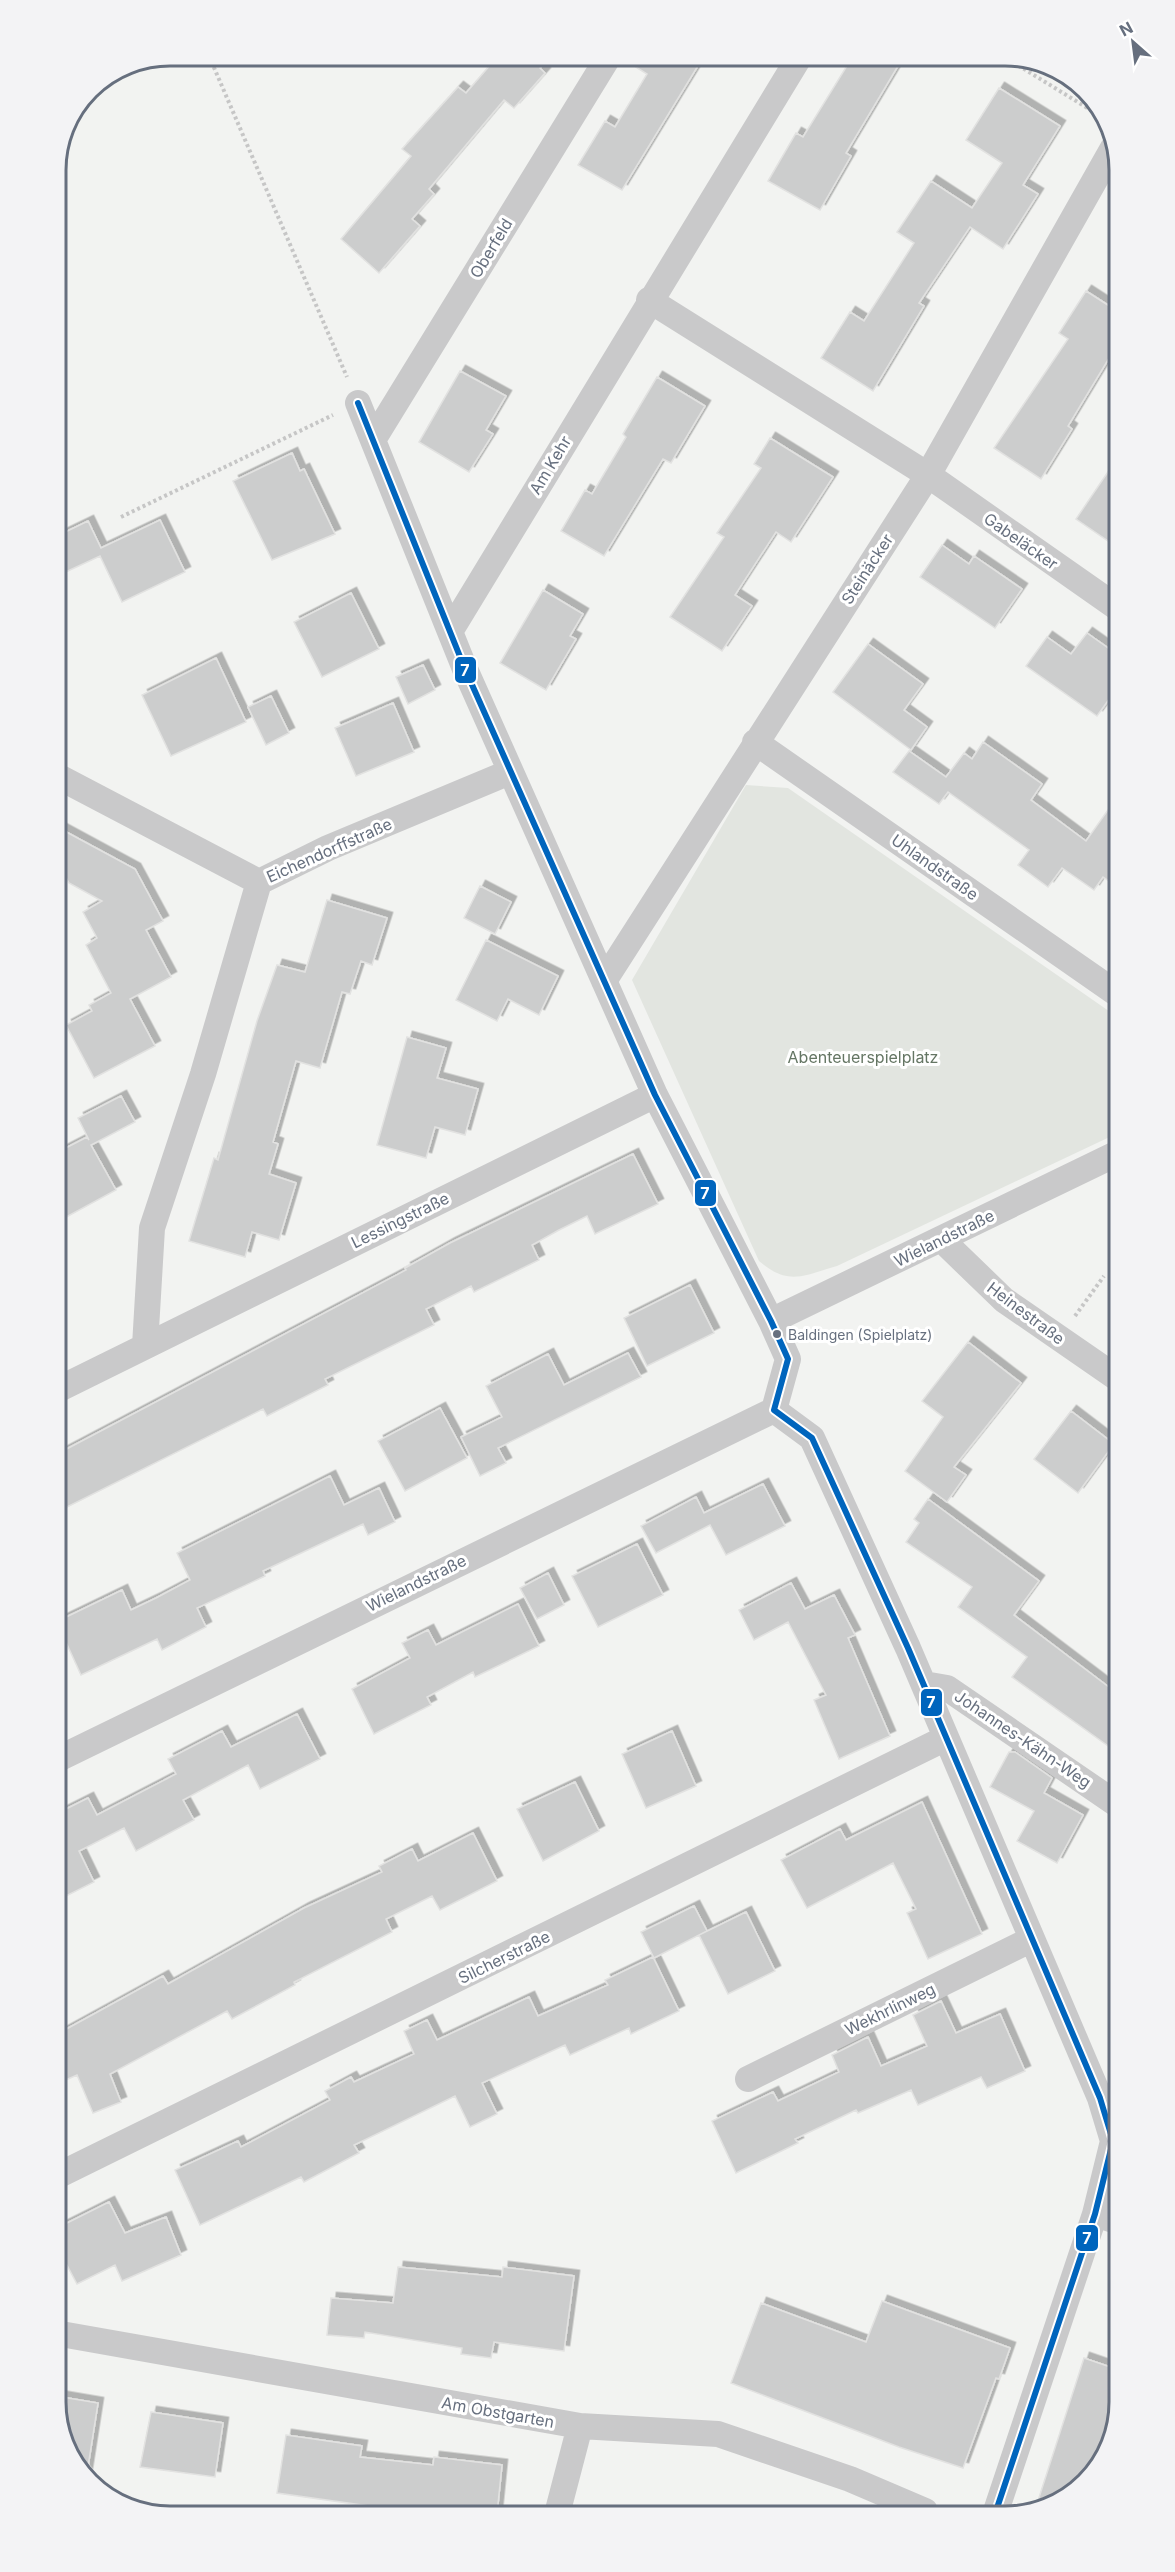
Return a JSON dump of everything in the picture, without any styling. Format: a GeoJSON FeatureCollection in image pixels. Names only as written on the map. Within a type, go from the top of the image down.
{"type":"FeatureCollection","features":[{"type":"Feature","properties":{"kind":"street","name":"Oberfeld"},"geometry":{"type":"LineString","coordinates":[[373,441],[603,66]]}},
{"type":"Feature","properties":{"kind":"street","name":"Am Kehr"},"geometry":{"type":"LineString","coordinates":[[451,630],[649,300],[794,66]]}},
{"type":"Feature","properties":{"kind":"street","name":"Steinäcker"},"geometry":{"type":"LineString","coordinates":[[604,981],[928,475],[1108,157]]}},
{"type":"Feature","properties":{"kind":"street"},"geometry":{"type":"LineString","coordinates":[[649,300],[928,475]]}},
{"type":"Feature","properties":{"kind":"street"},"geometry":{"type":"LineString","coordinates":[[358,403],[510,772],[655,1095],[771,1321],[788,1359],[774,1410],[812,1438],[924,1684],[1100,2098],[1109,2128]]}},
{"type":"Feature","properties":{"kind":"street","name":"Gabeläcker"},"geometry":{"type":"LineString","coordinates":[[928,475],[1109,602]]}},
{"type":"Feature","properties":{"kind":"street","name":"Uhlandstraße"},"geometry":{"type":"LineString","coordinates":[[755,742],[1109,988]]}},
{"type":"Feature","properties":{"kind":"street","name":"Eichendorffstraße"},"geometry":{"type":"LineString","coordinates":[[66,781],[259,882],[328,848],[510,772]]}},
{"type":"Feature","properties":{"kind":"street"},"geometry":{"type":"LineString","coordinates":[[145,1346],[152,1228],[203,1074],[259,882]]}},
{"type":"Feature","properties":{"kind":"street","name":"Lessingstraße"},"geometry":{"type":"LineString","coordinates":[[66,1386],[655,1095]]}},
{"type":"Feature","properties":{"kind":"street","name":"Wielandstraße"},"geometry":{"type":"LineString","coordinates":[[771,1321],[1109,1157]]}},
{"type":"Feature","properties":{"kind":"street","name":"Heinestraße"},"geometry":{"type":"LineString","coordinates":[[942,1240],[1005,1300],[1109,1372]]}},
{"type":"Feature","properties":{"kind":"street","name":"Wielandstraße"},"geometry":{"type":"LineString","coordinates":[[66,1755],[774,1410]]}},
{"type":"Feature","properties":{"kind":"street","name":"Johannes-Kähn-Weg"},"geometry":{"type":"LineString","coordinates":[[924,1684],[947,1688],[1109,1799]]}},
{"type":"Feature","properties":{"kind":"street","name":"Silcherstraße"},"geometry":{"type":"LineString","coordinates":[[66,2172],[946,1738]]}},
{"type":"Feature","properties":{"kind":"street","name":"Wekhrlinweg"},"geometry":{"type":"LineString","coordinates":[[748,2079],[1032,1939]]}},
{"type":"Feature","properties":{"kind":"street"},"geometry":{"type":"LineString","coordinates":[[998,2506],[1095,2214],[1109,2157]]}},
{"type":"Feature","properties":{"kind":"street"},"geometry":{"type":"LineString","coordinates":[[1095,2214],[1109,2219]]}},
{"type":"Feature","properties":{"kind":"street","name":"Am Obstgarten"},"geometry":{"type":"LineString","coordinates":[[66,2335],[580,2426],[718,2434],[850,2479],[913,2506]]}},
{"type":"Feature","properties":{"kind":"street"},"geometry":{"type":"LineString","coordinates":[[559,2506],[580,2426]]}},
{"type":"Feature","properties":{"kind":"path"},"geometry":{"type":"LineString","coordinates":[[121,517],[358,403],[213,66]]}},
{"type":"Feature","properties":{"kind":"path"},"geometry":{"type":"LineString","coordinates":[[1022,67],[1088,108]]}},
{"type":"Feature","properties":{"kind":"green space","name":"Abenteuerspielplatz"},"geometry":{"type":"Polygon","coordinates":[[[746,785],[788,788],[1109,1011],[1109,1137],[837,1266],[796,1277],[779,1274],[759,1261],[632,980],[746,785]]]}},
{"type":"Feature","properties":{"kind":"building"},"geometry":{"type":"Polygon","coordinates":[[[489,66],[542,66],[540,68],[545,73],[514,108],[504,100],[429,189],[434,194],[412,219],[420,226],[379,273],[341,239],[411,156],[402,149],[458,87],[466,93],[489,66]]]}},
{"type":"Feature","properties":{"kind":"building"},"geometry":{"type":"Polygon","coordinates":[[[634,66],[698,66],[622,190],[578,165],[605,121],[615,127],[647,74],[634,66]]]}},
{"type":"Feature","properties":{"kind":"building"},"geometry":{"type":"Polygon","coordinates":[[[847,66],[898,66],[846,153],[851,156],[820,210],[768,181],[796,133],[803,137],[847,66]]]}},
{"type":"Feature","properties":{"kind":"building"},"geometry":{"type":"Polygon","coordinates":[[[999,88],[1060,126],[1023,185],[1038,194],[1003,249],[970,227],[919,303],[924,306],[873,391],[821,358],[850,312],[864,321],[914,243],[897,232],[931,181],[972,208],[1002,163],[966,140],[999,88]]]}},
{"type":"Feature","properties":{"kind":"building"},"geometry":{"type":"Polygon","coordinates":[[[1086,291],[1109,306],[1109,358],[1068,426],[1072,429],[1041,479],[994,448],[1068,339],[1059,333],[1086,291]]]}},
{"type":"Feature","properties":{"kind":"building"},"geometry":{"type":"Polygon","coordinates":[[[460,371],[506,396],[486,430],[493,434],[469,472],[419,442],[460,371]]]}},
{"type":"Feature","properties":{"kind":"building"},"geometry":{"type":"Polygon","coordinates":[[[657,377],[705,406],[671,463],[663,459],[604,556],[561,531],[585,490],[592,494],[626,437],[623,434],[657,377]]]}},
{"type":"Feature","properties":{"kind":"building"},"geometry":{"type":"Polygon","coordinates":[[[770,438],[833,477],[791,542],[776,532],[735,595],[752,606],[722,651],[670,617],[724,537],[717,533],[761,468],[754,464],[770,438]]]}},
{"type":"Feature","properties":{"kind":"building"},"geometry":{"type":"Polygon","coordinates":[[[292,453],[300,471],[304,469],[335,534],[272,560],[233,481],[292,453]]]}},
{"type":"Feature","properties":{"kind":"building"},"geometry":{"type":"Polygon","coordinates":[[[1109,470],[1109,542],[1076,519],[1109,470]]]}},
{"type":"Feature","properties":{"kind":"building"},"geometry":{"type":"Polygon","coordinates":[[[160,520],[185,572],[122,602],[100,556],[66,572],[66,532],[88,521],[101,548],[160,520]]]}},
{"type":"Feature","properties":{"kind":"building"},"geometry":{"type":"Polygon","coordinates":[[[942,545],[969,564],[974,556],[1022,589],[995,628],[920,577],[942,545]]]}},
{"type":"Feature","properties":{"kind":"building"},"geometry":{"type":"Polygon","coordinates":[[[543,590],[583,614],[570,636],[576,639],[546,690],[500,663],[543,590]]]}},
{"type":"Feature","properties":{"kind":"building"},"geometry":{"type":"Polygon","coordinates":[[[351,593],[379,649],[322,677],[294,622],[351,593]]]}},
{"type":"Feature","properties":{"kind":"building"},"geometry":{"type":"Polygon","coordinates":[[[1087,633],[1109,649],[1109,699],[1097,716],[1026,666],[1047,637],[1071,654],[1087,633]]]}},
{"type":"Feature","properties":{"kind":"building"},"geometry":{"type":"Polygon","coordinates":[[[868,644],[923,684],[904,710],[927,727],[911,750],[833,692],[868,644]]]}},
{"type":"Feature","properties":{"kind":"building"},"geometry":{"type":"Polygon","coordinates":[[[216,658],[246,722],[171,756],[142,695],[216,658]]]}},
{"type":"Feature","properties":{"kind":"building"},"geometry":{"type":"Polygon","coordinates":[[[423,665],[435,690],[408,704],[396,677],[423,665]]]}},
{"type":"Feature","properties":{"kind":"building"},"geometry":{"type":"Polygon","coordinates":[[[271,696],[289,733],[266,745],[248,707],[271,696]]]}},
{"type":"Feature","properties":{"kind":"building"},"geometry":{"type":"Polygon","coordinates":[[[393,703],[414,752],[356,776],[335,728],[393,703]]]}},
{"type":"Feature","properties":{"kind":"building"},"geometry":{"type":"Polygon","coordinates":[[[983,742],[1042,784],[1031,800],[1086,841],[1109,808],[1109,881],[1103,877],[1094,890],[1062,868],[1048,887],[1018,865],[1029,850],[948,792],[939,804],[893,772],[909,751],[946,777],[964,753],[972,759],[983,742]]]}},
{"type":"Feature","properties":{"kind":"building"},"geometry":{"type":"Polygon","coordinates":[[[66,832],[135,869],[163,921],[146,930],[171,977],[130,999],[155,1046],[94,1078],[66,1025],[92,1011],[89,1005],[111,993],[86,945],[97,938],[83,912],[102,901],[69,883],[66,878],[66,832]]]}},
{"type":"Feature","properties":{"kind":"building"},"geometry":{"type":"Polygon","coordinates":[[[480,886],[511,902],[495,934],[464,918],[480,886]]]}},
{"type":"Feature","properties":{"kind":"building"},"geometry":{"type":"Polygon","coordinates":[[[327,900],[387,918],[372,965],[361,961],[350,994],[342,992],[320,1068],[296,1061],[273,1142],[278,1144],[269,1174],[296,1183],[279,1240],[252,1232],[245,1257],[189,1241],[214,1158],[218,1160],[257,1021],[277,965],[305,972],[327,900]]]}},
{"type":"Feature","properties":{"kind":"building"},"geometry":{"type":"Polygon","coordinates":[[[486,940],[558,976],[539,1015],[508,999],[497,1021],[456,1000],[486,940]]]}},
{"type":"Feature","properties":{"kind":"building"},"geometry":{"type":"Polygon","coordinates":[[[407,1037],[446,1048],[437,1078],[478,1089],[465,1135],[435,1127],[426,1158],[377,1145],[407,1037]]]}},
{"type":"Feature","properties":{"kind":"building"},"geometry":{"type":"Polygon","coordinates":[[[121,1096],[135,1122],[91,1145],[116,1190],[66,1217],[66,1148],[87,1137],[89,1140],[78,1118],[121,1096]]]}},
{"type":"Feature","properties":{"kind":"building"},"geometry":{"type":"Polygon","coordinates":[[[633,1154],[658,1204],[595,1234],[587,1216],[559,1230],[532,1245],[539,1260],[474,1292],[471,1286],[426,1309],[434,1325],[325,1379],[328,1385],[267,1416],[263,1409],[66,1508],[66,1449],[406,1270],[405,1268],[450,1243],[633,1154]]]}},
{"type":"Feature","properties":{"kind":"building"},"geometry":{"type":"Polygon","coordinates":[[[690,1285],[714,1333],[647,1366],[624,1318],[690,1285]]]}},
{"type":"Feature","properties":{"kind":"building"},"geometry":{"type":"Polygon","coordinates":[[[968,1342],[1021,1383],[954,1467],[966,1475],[947,1502],[905,1471],[943,1417],[922,1401],[968,1342]]]}},
{"type":"Feature","properties":{"kind":"building"},"geometry":{"type":"Polygon","coordinates":[[[628,1353],[641,1377],[498,1448],[506,1463],[480,1476],[461,1437],[502,1417],[486,1386],[548,1354],[564,1385],[628,1353]]]}},
{"type":"Feature","properties":{"kind":"building"},"geometry":{"type":"Polygon","coordinates":[[[440,1408],[467,1458],[405,1491],[378,1441],[440,1408]]]}},
{"type":"Feature","properties":{"kind":"building"},"geometry":{"type":"Polygon","coordinates":[[[1071,1411],[1109,1440],[1109,1451],[1078,1493],[1034,1459],[1071,1411]]]}},
{"type":"Feature","properties":{"kind":"building"},"geometry":{"type":"Polygon","coordinates":[[[330,1476],[344,1505],[379,1488],[395,1522],[368,1535],[363,1524],[263,1571],[265,1576],[197,1608],[206,1627],[162,1650],[157,1639],[81,1675],[66,1642],[66,1617],[122,1590],[131,1610],[190,1580],[177,1553],[330,1476]]]}},
{"type":"Feature","properties":{"kind":"building"},"geometry":{"type":"Polygon","coordinates":[[[763,1484],[785,1526],[726,1555],[710,1525],[656,1553],[641,1526],[696,1497],[704,1513],[763,1484]]]}},
{"type":"Feature","properties":{"kind":"building"},"geometry":{"type":"Polygon","coordinates":[[[928,1499],[1039,1581],[1014,1615],[1109,1687],[1109,1747],[1012,1677],[1027,1657],[958,1607],[972,1587],[906,1542],[919,1523],[914,1519],[928,1499]]]}},
{"type":"Feature","properties":{"kind":"building"},"geometry":{"type":"Polygon","coordinates":[[[637,1544],[663,1595],[598,1627],[572,1576],[637,1544]]]}},
{"type":"Feature","properties":{"kind":"building"},"geometry":{"type":"Polygon","coordinates":[[[548,1573],[564,1605],[537,1619],[520,1588],[548,1573]]]}},
{"type":"Feature","properties":{"kind":"building"},"geometry":{"type":"Polygon","coordinates":[[[791,1583],[805,1609],[834,1595],[855,1635],[848,1638],[890,1736],[839,1759],[814,1700],[826,1695],[788,1622],[754,1640],[739,1610],[791,1583]]]}},
{"type":"Feature","properties":{"kind":"building"},"geometry":{"type":"Polygon","coordinates":[[[518,1604],[539,1646],[475,1677],[473,1672],[427,1697],[431,1705],[374,1734],[352,1689],[410,1658],[402,1643],[428,1630],[436,1645],[518,1604]]]}},
{"type":"Feature","properties":{"kind":"building"},"geometry":{"type":"Polygon","coordinates":[[[297,1714],[320,1759],[260,1789],[248,1765],[183,1800],[194,1820],[136,1851],[124,1828],[79,1851],[94,1882],[66,1896],[66,1809],[88,1798],[97,1815],[176,1774],[168,1759],[222,1731],[231,1747],[297,1714]]]}},
{"type":"Feature","properties":{"kind":"building"},"geometry":{"type":"Polygon","coordinates":[[[672,1731],[696,1786],[646,1808],[622,1754],[672,1731]]]}},
{"type":"Feature","properties":{"kind":"building"},"geometry":{"type":"Polygon","coordinates":[[[1009,1752],[1015,1752],[1052,1778],[1044,1793],[1083,1815],[1057,1863],[1017,1841],[1034,1811],[990,1787],[1009,1752]]]}},
{"type":"Feature","properties":{"kind":"building"},"geometry":{"type":"Polygon","coordinates":[[[575,1782],[599,1831],[543,1861],[517,1809],[575,1782]]]}},
{"type":"Feature","properties":{"kind":"building"},"geometry":{"type":"Polygon","coordinates":[[[922,1802],[982,1934],[928,1959],[907,1913],[916,1909],[893,1863],[807,1908],[781,1860],[840,1829],[846,1840],[922,1802]]]}},
{"type":"Feature","properties":{"kind":"building"},"geometry":{"type":"Polygon","coordinates":[[[473,1833],[497,1881],[440,1910],[432,1896],[386,1919],[392,1932],[294,1982],[295,1985],[232,2019],[227,2011],[110,2074],[121,2102],[93,2113],[77,2075],[66,2080],[66,2029],[163,1976],[168,1984],[304,1908],[382,1872],[379,1866],[412,1849],[418,1861],[473,1833]]]}},
{"type":"Feature","properties":{"kind":"building"},"geometry":{"type":"Polygon","coordinates":[[[694,1906],[707,1931],[654,1958],[641,1932],[694,1906]]]}},
{"type":"Feature","properties":{"kind":"building"},"geometry":{"type":"Polygon","coordinates":[[[746,1912],[775,1971],[728,1994],[699,1935],[746,1912]]]}},
{"type":"Feature","properties":{"kind":"building"},"geometry":{"type":"Polygon","coordinates":[[[653,1957],[679,2011],[631,2034],[629,2028],[570,2055],[565,2045],[482,2083],[497,2114],[470,2127],[455,2096],[354,2145],[359,2153],[304,2182],[301,2177],[200,2225],[175,2170],[238,2141],[241,2147],[330,2100],[325,2091],[351,2077],[354,2082],[414,2054],[404,2031],[427,2020],[437,2040],[529,1997],[538,2016],[608,1985],[605,1980],[653,1957]]]}},
{"type":"Feature","properties":{"kind":"building"},"geometry":{"type":"Polygon","coordinates":[[[941,2001],[956,2033],[1000,2014],[1025,2071],[987,2088],[981,2077],[918,2105],[911,2090],[858,2113],[856,2110],[795,2139],[798,2143],[736,2173],[712,2121],[773,2092],[778,2101],[839,2072],[832,2055],[868,2037],[881,2066],[927,2046],[913,2015],[941,2001]]]}},
{"type":"Feature","properties":{"kind":"building"},"geometry":{"type":"Polygon","coordinates":[[[109,2202],[125,2233],[166,2217],[181,2255],[122,2281],[115,2265],[77,2284],[66,2263],[66,2224],[109,2202]]]}},
{"type":"Feature","properties":{"kind":"building"},"geometry":{"type":"Polygon","coordinates":[[[398,2267],[502,2277],[503,2267],[574,2276],[564,2351],[494,2342],[491,2358],[461,2354],[462,2348],[365,2332],[364,2338],[327,2335],[331,2298],[393,2303],[398,2267]]]}},
{"type":"Feature","properties":{"kind":"building"},"geometry":{"type":"Polygon","coordinates":[[[882,2301],[1010,2348],[999,2379],[996,2378],[963,2468],[899,2447],[731,2383],[761,2303],[866,2342],[882,2301]]]}},
{"type":"Feature","properties":{"kind":"building"},"geometry":{"type":"Polygon","coordinates":[[[1084,2358],[1109,2367],[1108,2415],[1098,2448],[1083,2470],[1068,2484],[1038,2500],[1084,2358]]]}},
{"type":"Feature","properties":{"kind":"building"},"geometry":{"type":"Polygon","coordinates":[[[66,2398],[98,2403],[88,2465],[72,2435],[68,2422],[66,2398]]]}},
{"type":"Feature","properties":{"kind":"building"},"geometry":{"type":"Polygon","coordinates":[[[151,2412],[223,2423],[215,2477],[140,2467],[151,2412]]]}},
{"type":"Feature","properties":{"kind":"building"},"geometry":{"type":"Polygon","coordinates":[[[286,2435],[362,2446],[360,2457],[433,2465],[434,2457],[502,2465],[498,2506],[369,2506],[277,2493],[286,2435]]]}},
{"type":"Feature","properties":{"kind":"transit line","name":"7"},"geometry":{"type":"LineString","coordinates":[[358,403],[465,669],[655,1095],[771,1321],[788,1359],[774,1410],[812,1438],[908,1648],[1100,2098],[1109,2128]]}},
{"type":"Feature","properties":{"kind":"transit line","name":"7"},"geometry":{"type":"LineString","coordinates":[[998,2506],[1095,2214],[1109,2157]]}},
{"type":"Feature","properties":{"kind":"place","name":"Baldingen (Spielplatz)"},"geometry":{"type":"Point","coordinates":[777,1334]}}]}
